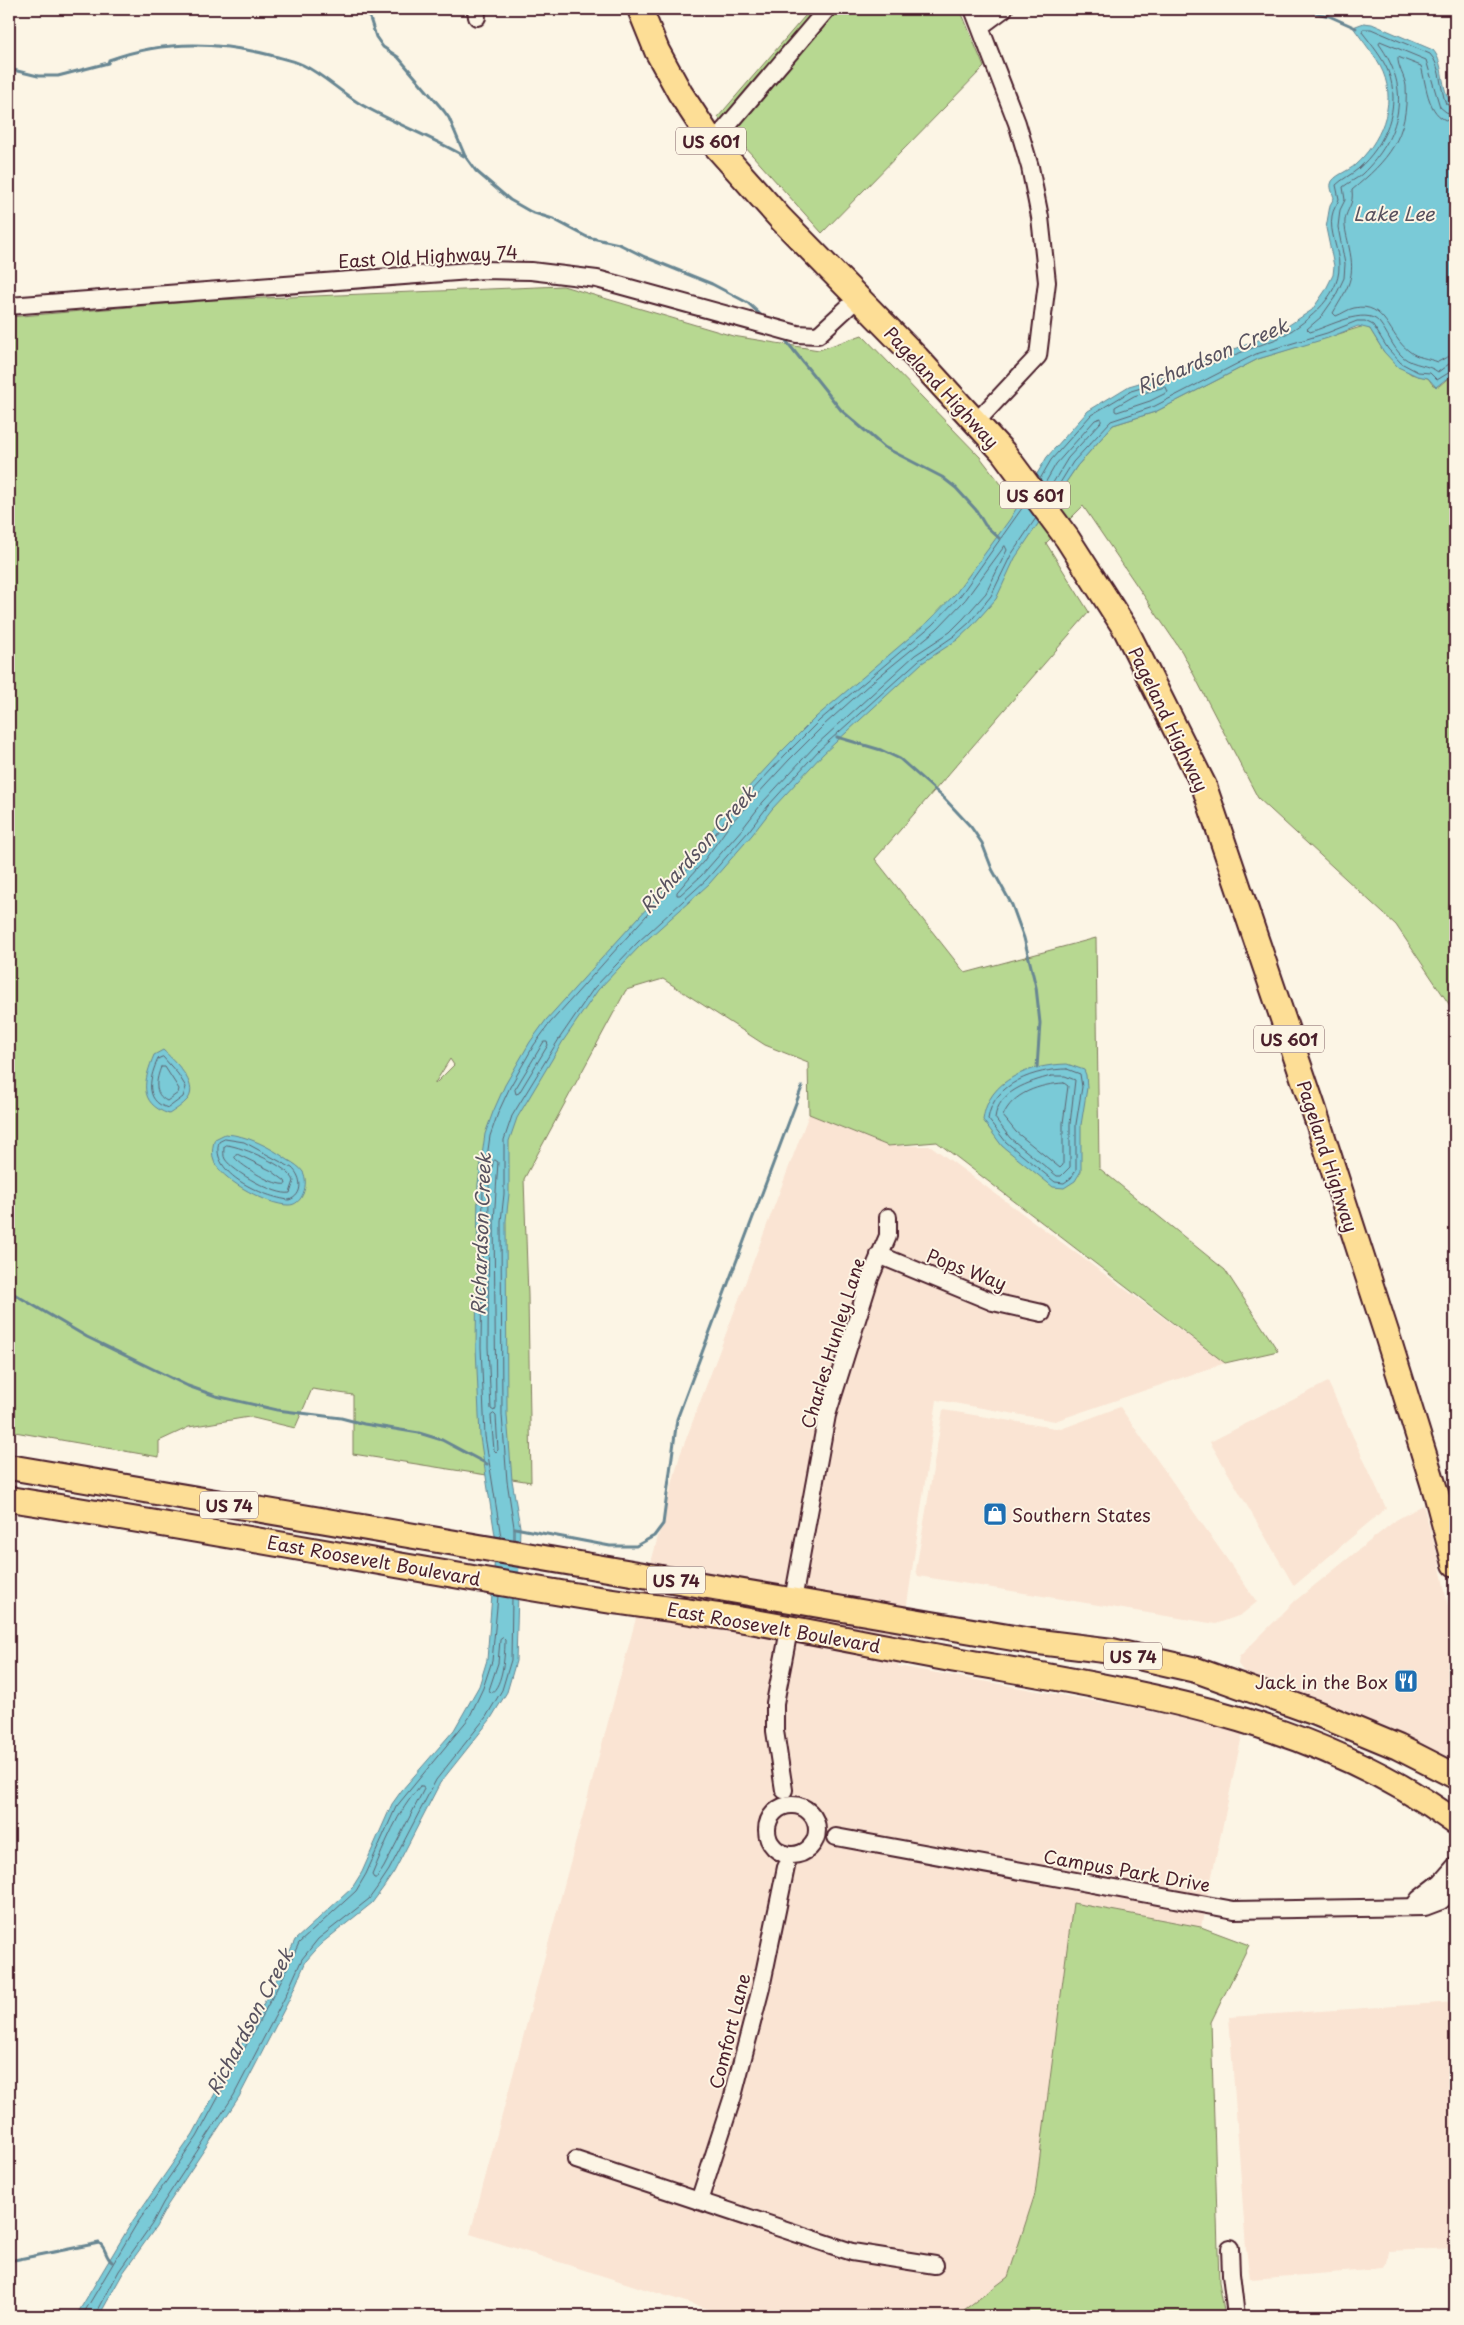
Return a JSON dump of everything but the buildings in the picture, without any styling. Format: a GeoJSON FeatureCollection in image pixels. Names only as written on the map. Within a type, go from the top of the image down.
{"type":"FeatureCollection","features":[{"type":"Feature","properties":{"kind":"highway","name":"Pageland Highway"},"geometry":{"type":"LineString","coordinates":[[640,9],[656,51],[712,143],[780,218],[921,361],[1002,452],[1067,538],[1126,630],[1204,786],[1314,1110],[1387,1335],[1436,1493],[1455,1564]]}},
{"type":"Feature","properties":{"kind":"highway","name":"East Roosevelt Boulevard"},"geometry":{"type":"LineString","coordinates":[[9,1467],[1031,1641],[1112,1651],[1196,1670],[1281,1699],[1384,1742],[1455,1776]]}},
{"type":"Feature","properties":{"kind":"highway"},"geometry":{"type":"LineString","coordinates":[[9,1490],[17,1484],[28,1484],[200,1508],[232,1506]]}},
{"type":"Feature","properties":{"kind":"highway","name":"East Roosevelt Boulevard"},"geometry":{"type":"LineString","coordinates":[[9,1499],[557,1592],[824,1634],[1081,1682],[1206,1709],[1266,1726],[1330,1753],[1405,1788],[1455,1822]]}},
{"type":"Feature","properties":{"kind":"highway"},"geometry":{"type":"LineString","coordinates":[[620,1602],[676,1602],[778,1615],[788,1610],[793,1600]]}},
{"type":"Feature","properties":{"kind":"highway"},"geometry":{"type":"LineString","coordinates":[[789,1630],[800,1621],[810,1618],[918,1633],[951,1635],[985,1633]]}},
{"type":"Feature","properties":{"kind":"highway"},"geometry":{"type":"LineString","coordinates":[[1081,1682],[1126,1678],[1205,1691],[1211,1687],[1217,1677]]}},
{"type":"Feature","properties":{"kind":"highway"},"geometry":{"type":"LineString","coordinates":[[1206,1709],[1229,1698],[1366,1743],[1384,1742]]}},
{"type":"Feature","properties":{"kind":"street"},"geometry":{"type":"LineString","coordinates":[[712,143],[827,9]]}},
{"type":"Feature","properties":{"kind":"street"},"geometry":{"type":"LineString","coordinates":[[973,9],[1017,123],[1030,168],[1040,218],[1047,282],[1038,356],[976,422]]}},
{"type":"Feature","properties":{"kind":"street"},"geometry":{"type":"LineString","coordinates":[[980,26],[1004,9]]}},
{"type":"Feature","properties":{"kind":"street","name":"East Old Highway 74"},"geometry":{"type":"LineString","coordinates":[[9,306],[473,271],[531,271],[598,279],[797,334],[818,335],[858,298]]}},
{"type":"Feature","properties":{"kind":"street","name":"Charles Hunley Lane"},"geometry":{"type":"LineString","coordinates":[[793,1600],[827,1415],[870,1278],[888,1236],[888,1217]]}},
{"type":"Feature","properties":{"kind":"street","name":"Pops Way"},"geometry":{"type":"LineString","coordinates":[[879,1255],[993,1302],[1042,1313]]}},
{"type":"Feature","properties":{"kind":"street"},"geometry":{"type":"LineString","coordinates":[[787,1807],[775,1731],[775,1703],[789,1630]]}},
{"type":"Feature","properties":{"kind":"street"},"geometry":{"type":"LineString","coordinates":[[787,1807],[810,1811],[816,1834],[803,1853],[790,1861],[776,1849],[769,1838],[767,1830],[769,1822],[787,1807]]}},
{"type":"Feature","properties":{"kind":"street","name":"Campus Park Drive"},"geometry":{"type":"LineString","coordinates":[[816,1834],[1234,1910],[1424,1907],[1435,1904],[1455,1889]]}},
{"type":"Feature","properties":{"kind":"street","name":"Comfort Lane"},"geometry":{"type":"LineString","coordinates":[[699,2201],[733,2096],[761,1988],[790,1861]]}},
{"type":"Feature","properties":{"kind":"street"},"geometry":{"type":"LineString","coordinates":[[1414,1906],[1419,1899],[1442,1882],[1455,1866]]}},
{"type":"Feature","properties":{"kind":"street"},"geometry":{"type":"LineString","coordinates":[[576,2160],[852,2252],[935,2265]]}},
{"type":"Feature","properties":{"kind":"street"},"geometry":{"type":"LineString","coordinates":[[1230,2248],[1236,2316]]}},
{"type":"Feature","properties":{"kind":"shaded area"},"geometry":{"type":"Polygon","coordinates":[[[809,1114],[888,1146],[931,1146],[1225,1363],[1055,1421],[937,1400],[898,1666],[1140,1709],[1243,1731],[1201,1927],[1073,1903],[1035,2194],[1008,2277],[956,2316],[730,2316],[470,2234],[680,1455],[809,1114]]]}},
{"type":"Feature","properties":{"kind":"shaded area"},"geometry":{"type":"Polygon","coordinates":[[[1328,1382],[1386,1508],[1294,1586],[1210,1442],[1328,1382]]]}},
{"type":"Feature","properties":{"kind":"shaded area"},"geometry":{"type":"Polygon","coordinates":[[[1120,1407],[1257,1602],[1241,1615],[1216,1624],[918,1576],[916,1570],[943,1410],[1061,1429],[1120,1407]]]}},
{"type":"Feature","properties":{"kind":"shaded area"},"geometry":{"type":"Polygon","coordinates":[[[1423,1505],[1438,1557],[1455,1640],[1455,1763],[1351,1713],[1247,1676],[1238,1664],[1239,1657],[1295,1601],[1396,1520],[1423,1505]]]}},
{"type":"Feature","properties":{"kind":"shaded area"},"geometry":{"type":"Polygon","coordinates":[[[1455,2002],[1455,2248],[1389,2251],[1387,2263],[1383,2269],[1250,2279],[1246,2249],[1229,2017],[1455,2002]]]}},
{"type":"Feature","properties":{"kind":"green space"},"geometry":{"type":"Polygon","coordinates":[[[811,9],[960,9],[984,67],[822,233],[718,117],[811,9]]]}},
{"type":"Feature","properties":{"kind":"green space"},"geometry":{"type":"Polygon","coordinates":[[[563,286],[733,336],[819,350],[862,335],[980,457],[1035,528],[1077,466],[1113,425],[1155,412],[1258,359],[1364,326],[1370,329],[1384,352],[1411,374],[1428,378],[1433,385],[1439,386],[1455,372],[1455,1013],[1396,925],[1258,798],[1182,652],[1083,506],[1046,543],[1089,612],[875,859],[965,973],[1096,938],[1099,1168],[1225,1270],[1278,1351],[1225,1363],[937,1142],[888,1146],[809,1114],[808,1062],[765,1045],[663,979],[626,990],[524,1179],[531,1482],[353,1454],[353,1395],[312,1389],[295,1428],[249,1417],[189,1427],[159,1441],[159,1457],[9,1431],[9,317],[214,300],[563,286]],[[450,1059],[435,1084],[454,1065],[450,1059]]]}},
{"type":"Feature","properties":{"kind":"green space"},"geometry":{"type":"Polygon","coordinates":[[[1073,1903],[1201,1927],[1249,1945],[1211,2022],[1219,2282],[1225,2316],[956,2316],[1008,2277],[1035,2194],[1073,1903]]]}},
{"type":"Feature","properties":{"kind":"water"},"geometry":{"type":"Polygon","coordinates":[[[1364,23],[1372,24],[1433,50],[1440,63],[1444,87],[1450,100],[1455,104],[1455,372],[1436,387],[1428,378],[1417,376],[1398,367],[1384,352],[1370,329],[1358,326],[1328,338],[1258,359],[1155,412],[1113,425],[1077,466],[1015,558],[996,599],[972,626],[957,640],[922,663],[823,754],[772,809],[709,884],[641,945],[598,990],[563,1041],[517,1118],[509,1141],[509,1194],[506,1220],[507,1415],[512,1480],[520,1527],[516,1661],[507,1692],[490,1720],[440,1783],[394,1872],[372,1903],[322,1943],[306,1961],[289,2000],[239,2097],[167,2206],[156,2227],[123,2273],[99,2316],[76,2316],[132,2222],[193,2134],[279,1975],[295,1940],[352,1888],[362,1872],[392,1804],[454,1730],[479,1686],[487,1660],[496,1542],[480,1437],[476,1347],[478,1184],[485,1134],[505,1085],[530,1042],[546,1020],[695,855],[722,816],[816,717],[929,621],[956,593],[1010,519],[1047,457],[1088,411],[1129,386],[1166,375],[1277,333],[1312,310],[1333,275],[1334,266],[1326,228],[1330,205],[1334,198],[1331,187],[1332,181],[1355,165],[1372,146],[1384,123],[1387,110],[1387,85],[1383,72],[1353,27],[1364,23]]]}},
{"type":"Feature","properties":{"kind":"water"},"geometry":{"type":"Polygon","coordinates":[[[163,1050],[184,1073],[191,1093],[188,1099],[169,1114],[152,1104],[146,1090],[148,1073],[154,1055],[163,1050]]]}},
{"type":"Feature","properties":{"kind":"water"},"geometry":{"type":"Polygon","coordinates":[[[1067,1064],[1084,1070],[1087,1088],[1081,1125],[1081,1171],[1075,1181],[1064,1188],[1053,1187],[1002,1146],[983,1120],[993,1094],[1013,1077],[1039,1067],[1067,1064]]]}},
{"type":"Feature","properties":{"kind":"water"},"geometry":{"type":"Polygon","coordinates":[[[225,1134],[258,1142],[300,1168],[305,1177],[305,1188],[298,1202],[288,1205],[280,1204],[259,1197],[238,1185],[221,1172],[214,1162],[213,1148],[215,1139],[225,1134]]]}},
{"type":"Feature","properties":{"kind":"waterway"},"geometry":{"type":"LineString","coordinates":[[367,9],[376,37],[383,47],[398,57],[444,111],[449,118],[465,156],[476,171],[510,200],[531,212],[553,219],[587,237],[619,244],[645,257],[712,284],[748,303],[763,317]]}},
{"type":"Feature","properties":{"kind":"waterway"},"geometry":{"type":"LineString","coordinates":[[1301,9],[1329,16],[1356,28]]}},
{"type":"Feature","properties":{"kind":"waterway"},"geometry":{"type":"LineString","coordinates":[[9,69],[38,76],[58,76],[108,63],[109,60],[129,53],[169,46],[209,45],[249,50],[303,65],[362,105],[464,156]]}},
{"type":"Feature","properties":{"kind":"waterway"},"geometry":{"type":"LineString","coordinates":[[783,337],[841,410],[884,447],[942,477],[956,488],[976,510],[985,525],[1000,539]]}},
{"type":"Feature","properties":{"kind":"waterway"},"geometry":{"type":"LineString","coordinates":[[837,737],[881,750],[900,759],[944,798],[971,827],[982,843],[992,869],[1012,905],[1024,938],[1036,987],[1040,1023],[1037,1068]]}},
{"type":"Feature","properties":{"kind":"waterway"},"geometry":{"type":"LineString","coordinates":[[515,1528],[610,1546],[636,1546],[654,1536],[663,1524],[677,1419],[802,1087]]}},
{"type":"Feature","properties":{"kind":"waterway"},"geometry":{"type":"LineString","coordinates":[[9,1291],[87,1337],[188,1386],[216,1396],[277,1410],[341,1418],[364,1424],[419,1433],[442,1440],[487,1464]]}},
{"type":"Feature","properties":{"kind":"waterway"},"geometry":{"type":"LineString","coordinates":[[9,2261],[99,2243],[112,2262]]}},
{"type":"Feature","properties":{"kind":"place","name":"Southern States"},"geometry":{"type":"Point","coordinates":[995,1514]}},
{"type":"Feature","properties":{"kind":"place","name":"Jack in the Box"},"geometry":{"type":"Point","coordinates":[1406,1681]}},
{"type":"Feature","properties":{"kind":"water label","name":"Lake Lee"},"geometry":{"type":"Point","coordinates":[1394,213]}},
{"type":"Feature","properties":{"kind":"water label","name":"Richardson Creek"},"geometry":{"type":"Point","coordinates":[1212,355]}},
{"type":"Feature","properties":{"kind":"water label","name":"Richardson Creek"},"geometry":{"type":"Point","coordinates":[697,849]}},
{"type":"Feature","properties":{"kind":"water label","name":"Richardson Creek"},"geometry":{"type":"Point","coordinates":[480,1234]}},
{"type":"Feature","properties":{"kind":"water label","name":"Richardson Creek"},"geometry":{"type":"Point","coordinates":[249,2021]}}]}
